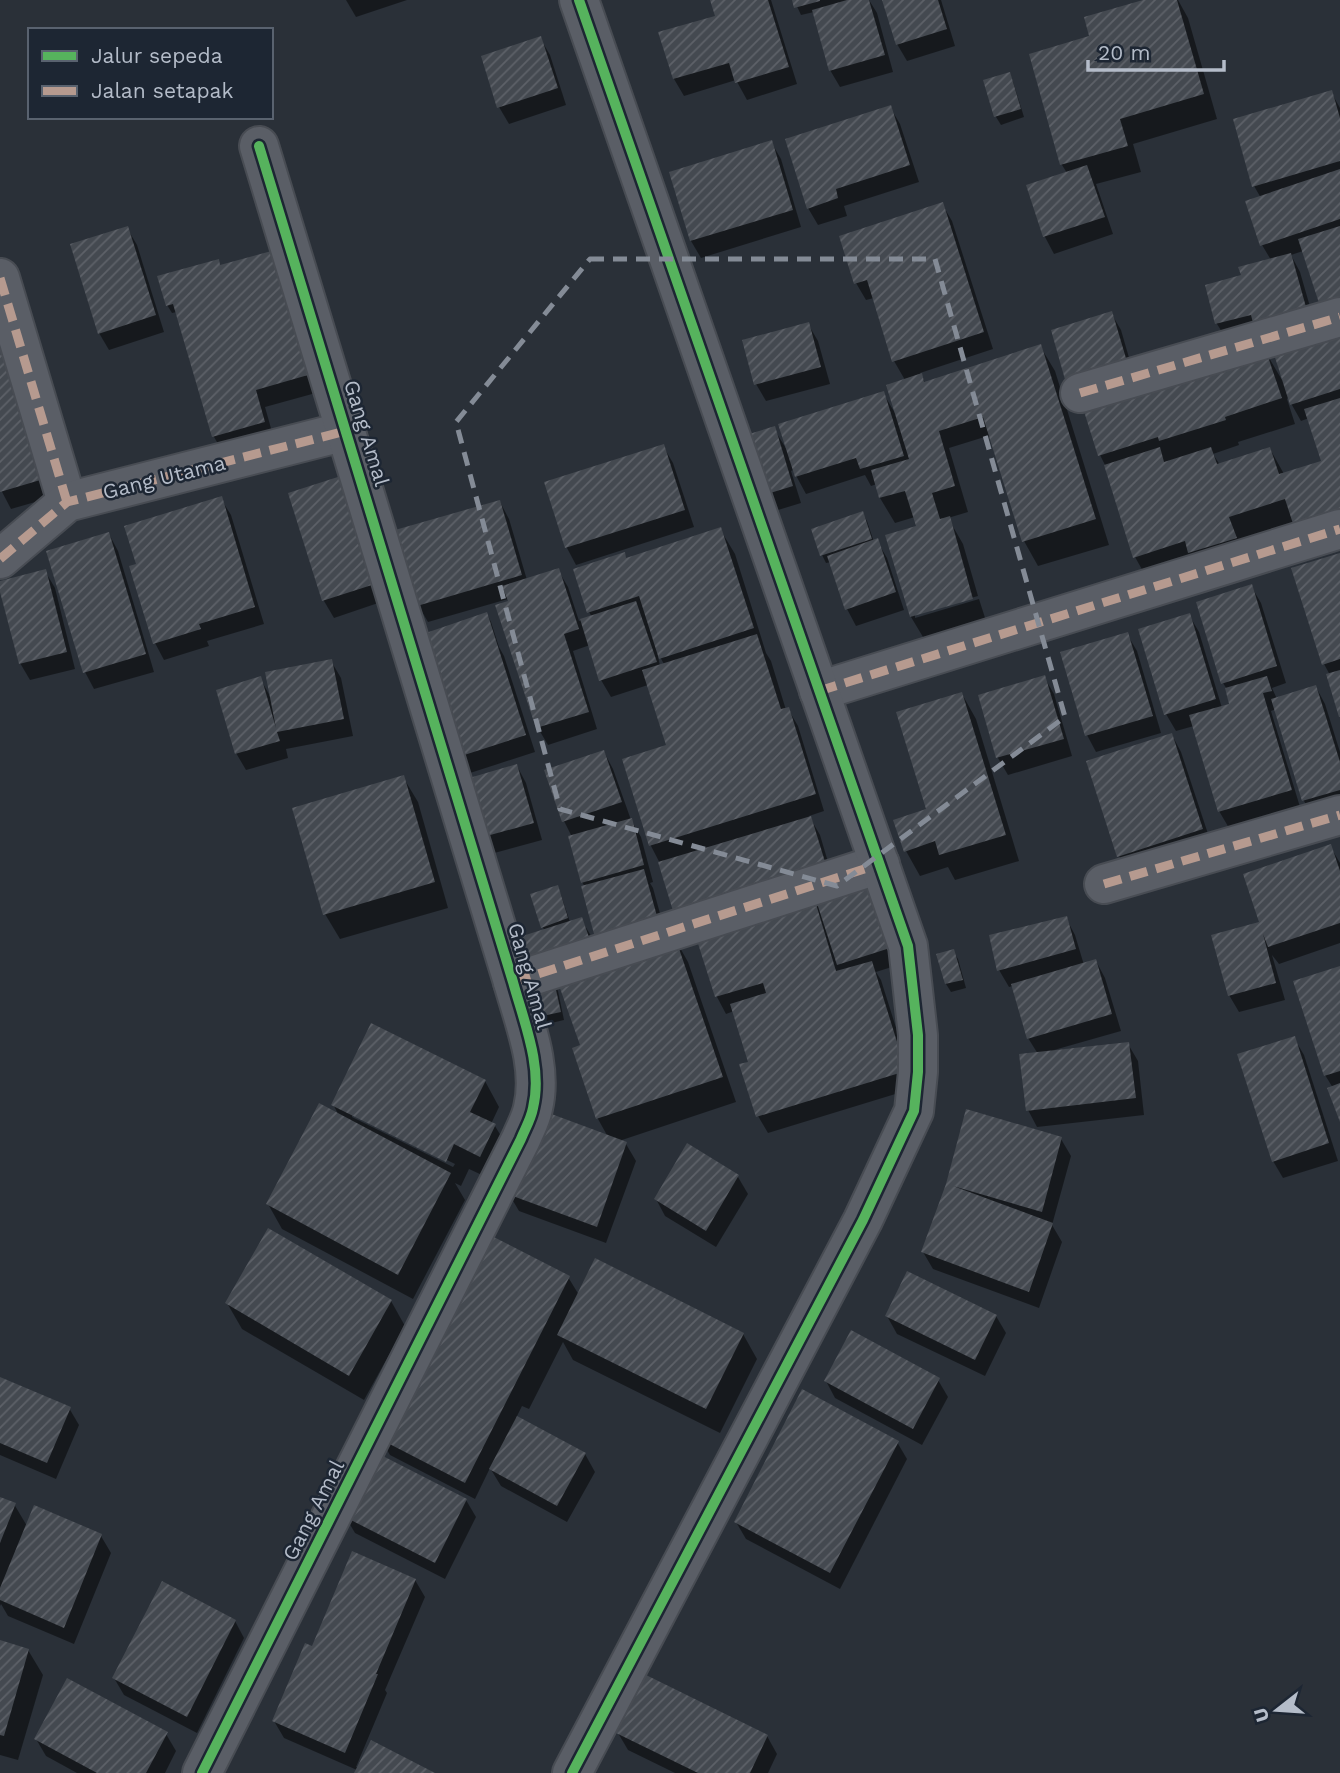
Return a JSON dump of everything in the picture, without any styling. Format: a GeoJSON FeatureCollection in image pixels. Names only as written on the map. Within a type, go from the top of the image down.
{"type":"FeatureCollection","features":[{"type":"Feature","properties":{"kind":"street"},"geometry":{"type":"LineString","coordinates":[[572,1773],[863,1220],[914,1111],[918,1072],[918,1035],[908,946],[579,0]]}},
{"type":"Feature","properties":{"kind":"street","name":"Gang Amal"},"geometry":{"type":"LineString","coordinates":[[202,1773],[521,1139],[533,1110],[537,1081],[531,1047],[513,982],[259,146]]}},
{"type":"Feature","properties":{"kind":"street"},"geometry":{"type":"LineString","coordinates":[[0,278],[67,502]]}},
{"type":"Feature","properties":{"kind":"street"},"geometry":{"type":"LineString","coordinates":[[1080,393],[1340,317]]}},
{"type":"Feature","properties":{"kind":"street","name":"Gang Utama"},"geometry":{"type":"LineString","coordinates":[[0,559],[67,502],[346,431]]}},
{"type":"Feature","properties":{"kind":"street"},"geometry":{"type":"LineString","coordinates":[[819,691],[1340,530]]}},
{"type":"Feature","properties":{"kind":"street"},"geometry":{"type":"LineString","coordinates":[[1104,884],[1340,816]]}},
{"type":"Feature","properties":{"kind":"street"},"geometry":{"type":"LineString","coordinates":[[513,982],[880,864]]}},
{"type":"Feature","properties":{"kind":"highlighted area"},"geometry":{"type":"Polygon","coordinates":[[[590,259],[935,259],[1065,717],[837,886],[560,809],[456,422],[590,259]]]}},
{"type":"Feature","properties":{"kind":"building"},"geometry":{"type":"Polygon","coordinates":[[[710,0],[768,0],[789,67],[735,83],[729,63],[673,79],[658,32],[715,16],[710,0]]]}},
{"type":"Feature","properties":{"kind":"building"},"geometry":{"type":"Polygon","coordinates":[[[792,0],[820,0],[820,1],[794,8],[792,0]]]}},
{"type":"Feature","properties":{"kind":"building"},"geometry":{"type":"Polygon","coordinates":[[[847,0],[869,0],[885,55],[829,71],[812,10],[847,0]]]}},
{"type":"Feature","properties":{"kind":"building"},"geometry":{"type":"Polygon","coordinates":[[[882,0],[938,0],[947,29],[896,45],[882,0]]]}},
{"type":"Feature","properties":{"kind":"building"},"geometry":{"type":"Polygon","coordinates":[[[1143,0],[1177,0],[1204,94],[1120,119],[1128,146],[1060,165],[1029,54],[1089,36],[1084,17],[1143,0]]]}},
{"type":"Feature","properties":{"kind":"building"},"geometry":{"type":"Polygon","coordinates":[[[541,36],[558,88],[497,108],[481,56],[541,36]]]}},
{"type":"Feature","properties":{"kind":"building"},"geometry":{"type":"Polygon","coordinates":[[[1010,72],[1021,109],[994,117],[983,80],[1010,72]]]}},
{"type":"Feature","properties":{"kind":"building"},"geometry":{"type":"Polygon","coordinates":[[[1332,90],[1340,118],[1340,161],[1252,187],[1233,119],[1332,90]]]}},
{"type":"Feature","properties":{"kind":"building"},"geometry":{"type":"Polygon","coordinates":[[[891,105],[910,165],[836,189],[838,198],[807,209],[785,139],[891,105]]]}},
{"type":"Feature","properties":{"kind":"building"},"geometry":{"type":"Polygon","coordinates":[[[772,140],[793,210],[690,241],[669,172],[772,140]]]}},
{"type":"Feature","properties":{"kind":"building"},"geometry":{"type":"Polygon","coordinates":[[[1087,165],[1105,217],[1043,237],[1026,185],[1087,165]]]}},
{"type":"Feature","properties":{"kind":"building"},"geometry":{"type":"Polygon","coordinates":[[[1340,169],[1340,219],[1260,246],[1245,201],[1340,169]]]}},
{"type":"Feature","properties":{"kind":"building"},"geometry":{"type":"Polygon","coordinates":[[[943,202],[984,332],[892,362],[867,280],[854,284],[839,236],[943,202]]]}},
{"type":"Feature","properties":{"kind":"building"},"geometry":{"type":"Polygon","coordinates":[[[128,226],[156,315],[98,334],[70,244],[128,226]]]}},
{"type":"Feature","properties":{"kind":"building"},"geometry":{"type":"Polygon","coordinates":[[[1340,226],[1340,303],[1321,309],[1298,239],[1340,226]]]}},
{"type":"Feature","properties":{"kind":"building"},"geometry":{"type":"Polygon","coordinates":[[[279,249],[315,373],[256,390],[265,422],[212,437],[173,304],[166,306],[157,276],[219,259],[220,265],[279,249]]]}},
{"type":"Feature","properties":{"kind":"building"},"geometry":{"type":"Polygon","coordinates":[[[1291,253],[1311,325],[1257,339],[1251,315],[1215,324],[1205,285],[1241,275],[1238,267],[1291,253]]]}},
{"type":"Feature","properties":{"kind":"building"},"geometry":{"type":"Polygon","coordinates":[[[1112,311],[1128,365],[1066,383],[1051,330],[1112,311]]]}},
{"type":"Feature","properties":{"kind":"building"},"geometry":{"type":"Polygon","coordinates":[[[0,313],[47,478],[0,492],[0,313]]]}},
{"type":"Feature","properties":{"kind":"building"},"geometry":{"type":"Polygon","coordinates":[[[809,322],[821,367],[754,385],[742,340],[809,322]]]}},
{"type":"Feature","properties":{"kind":"building"},"geometry":{"type":"Polygon","coordinates":[[[1340,330],[1340,389],[1290,405],[1273,351],[1340,330]]]}},
{"type":"Feature","properties":{"kind":"building"},"geometry":{"type":"Polygon","coordinates":[[[1041,344],[1096,519],[1022,542],[983,417],[939,431],[955,486],[932,493],[940,519],[950,516],[973,599],[910,617],[885,535],[916,526],[905,491],[879,498],[871,470],[909,459],[886,385],[922,373],[924,382],[1041,344]]]}},
{"type":"Feature","properties":{"kind":"building"},"geometry":{"type":"Polygon","coordinates":[[[1265,348],[1282,398],[1225,417],[1226,420],[1098,456],[1082,405],[1265,348]]]}},
{"type":"Feature","properties":{"kind":"building"},"geometry":{"type":"Polygon","coordinates":[[[884,391],[904,456],[860,469],[856,458],[795,477],[778,424],[884,391]]]}},
{"type":"Feature","properties":{"kind":"building"},"geometry":{"type":"Polygon","coordinates":[[[1340,398],[1340,519],[1296,533],[1285,499],[1229,517],[1237,538],[1188,553],[1185,541],[1133,558],[1104,465],[1160,447],[1164,462],[1211,447],[1217,464],[1270,447],[1279,474],[1321,461],[1304,409],[1340,398]]]}},
{"type":"Feature","properties":{"kind":"building"},"geometry":{"type":"Polygon","coordinates":[[[775,426],[793,486],[754,498],[736,438],[775,426]]]}},
{"type":"Feature","properties":{"kind":"building"},"geometry":{"type":"Polygon","coordinates":[[[664,444],[685,510],[565,548],[544,482],[664,444]]]}},
{"type":"Feature","properties":{"kind":"building"},"geometry":{"type":"Polygon","coordinates":[[[341,476],[375,584],[322,601],[288,493],[341,476]]]}},
{"type":"Feature","properties":{"kind":"building"},"geometry":{"type":"Polygon","coordinates":[[[222,496],[255,607],[199,624],[201,629],[153,644],[129,566],[136,564],[124,526],[222,496]]]}},
{"type":"Feature","properties":{"kind":"building"},"geometry":{"type":"Polygon","coordinates":[[[500,500],[522,575],[417,606],[395,530],[500,500]]]}},
{"type":"Feature","properties":{"kind":"building"},"geometry":{"type":"Polygon","coordinates":[[[863,511],[872,539],[820,556],[811,529],[863,511]]]}},
{"type":"Feature","properties":{"kind":"building"},"geometry":{"type":"Polygon","coordinates":[[[721,527],[754,628],[659,659],[639,596],[587,613],[573,569],[625,552],[626,558],[721,527]]]}},
{"type":"Feature","properties":{"kind":"building"},"geometry":{"type":"Polygon","coordinates":[[[109,532],[146,654],[83,673],[46,551],[109,532]]]}},
{"type":"Feature","properties":{"kind":"building"},"geometry":{"type":"Polygon","coordinates":[[[878,538],[896,592],[845,610],[827,556],[878,538]]]}},
{"type":"Feature","properties":{"kind":"building"},"geometry":{"type":"Polygon","coordinates":[[[1340,553],[1340,659],[1322,665],[1291,568],[1340,553]]]}},
{"type":"Feature","properties":{"kind":"building"},"geometry":{"type":"Polygon","coordinates":[[[559,568],[579,629],[564,634],[589,712],[536,728],[495,605],[508,601],[502,586],[559,568]]]}},
{"type":"Feature","properties":{"kind":"building"},"geometry":{"type":"Polygon","coordinates":[[[46,569],[67,652],[19,664],[0,592],[0,581],[46,569]]]}},
{"type":"Feature","properties":{"kind":"building"},"geometry":{"type":"Polygon","coordinates":[[[1252,584],[1277,666],[1221,684],[1196,602],[1252,584]]]}},
{"type":"Feature","properties":{"kind":"building"},"geometry":{"type":"Polygon","coordinates":[[[636,601],[657,662],[599,681],[580,619],[636,601]]]}},
{"type":"Feature","properties":{"kind":"building"},"geometry":{"type":"Polygon","coordinates":[[[487,612],[526,735],[455,758],[420,635],[487,612]]]}},
{"type":"Feature","properties":{"kind":"building"},"geometry":{"type":"Polygon","coordinates":[[[1190,613],[1216,699],[1164,715],[1138,629],[1190,613]]]}},
{"type":"Feature","properties":{"kind":"building"},"geometry":{"type":"Polygon","coordinates":[[[1128,632],[1153,716],[1085,736],[1060,652],[1128,632]]]}},
{"type":"Feature","properties":{"kind":"building"},"geometry":{"type":"Polygon","coordinates":[[[757,634],[781,709],[789,707],[816,794],[649,846],[622,759],[666,745],[642,670],[757,634]]]}},
{"type":"Feature","properties":{"kind":"building"},"geometry":{"type":"Polygon","coordinates":[[[332,659],[344,719],[277,732],[280,741],[235,754],[216,690],[261,676],[276,728],[265,672],[332,659]]]}},
{"type":"Feature","properties":{"kind":"building"},"geometry":{"type":"Polygon","coordinates":[[[1340,670],[1340,717],[1339,717],[1326,674],[1340,670]]]}},
{"type":"Feature","properties":{"kind":"building"},"geometry":{"type":"Polygon","coordinates":[[[1045,675],[1064,739],[996,758],[978,695],[1045,675]]]}},
{"type":"Feature","properties":{"kind":"building"},"geometry":{"type":"Polygon","coordinates":[[[1267,676],[1272,691],[1263,693],[1292,790],[1218,812],[1189,715],[1229,704],[1225,688],[1267,676]]]}},
{"type":"Feature","properties":{"kind":"building"},"geometry":{"type":"Polygon","coordinates":[[[1316,685],[1340,762],[1340,790],[1302,801],[1271,699],[1316,685]]]}},
{"type":"Feature","properties":{"kind":"building"},"geometry":{"type":"Polygon","coordinates":[[[962,692],[1006,835],[939,855],[935,841],[904,852],[893,820],[926,809],[896,712],[962,692]]]}},
{"type":"Feature","properties":{"kind":"building"},"geometry":{"type":"Polygon","coordinates":[[[1172,733],[1203,829],[1117,857],[1086,761],[1172,733]]]}},
{"type":"Feature","properties":{"kind":"building"},"geometry":{"type":"Polygon","coordinates":[[[604,750],[622,802],[562,822],[544,770],[604,750]]]}},
{"type":"Feature","properties":{"kind":"building"},"geometry":{"type":"Polygon","coordinates":[[[517,764],[534,823],[476,839],[459,781],[517,764]]]}},
{"type":"Feature","properties":{"kind":"building"},"geometry":{"type":"Polygon","coordinates":[[[404,775],[435,882],[323,915],[292,808],[404,775]]]}},
{"type":"Feature","properties":{"kind":"building"},"geometry":{"type":"Polygon","coordinates":[[[811,816],[826,865],[677,924],[658,862],[811,816]]]}},
{"type":"Feature","properties":{"kind":"building"},"geometry":{"type":"Polygon","coordinates":[[[632,818],[644,865],[581,883],[568,836],[632,818]]]}},
{"type":"Feature","properties":{"kind":"building"},"geometry":{"type":"Polygon","coordinates":[[[1331,844],[1340,871],[1340,923],[1268,947],[1263,934],[1276,983],[1228,996],[1211,935],[1259,922],[1243,874],[1331,844]]]}},
{"type":"Feature","properties":{"kind":"building"},"geometry":{"type":"Polygon","coordinates":[[[644,869],[660,927],[597,945],[581,886],[644,869]]]}},
{"type":"Feature","properties":{"kind":"building"},"geometry":{"type":"Polygon","coordinates":[[[867,877],[890,948],[837,965],[814,894],[867,877]]]}},
{"type":"Feature","properties":{"kind":"building"},"geometry":{"type":"Polygon","coordinates":[[[558,885],[568,918],[541,928],[530,894],[558,885]]]}},
{"type":"Feature","properties":{"kind":"building"},"geometry":{"type":"Polygon","coordinates":[[[816,904],[836,971],[872,961],[906,1071],[756,1117],[739,1064],[748,1062],[730,1004],[766,993],[763,983],[715,997],[694,931],[816,904]]]}},
{"type":"Feature","properties":{"kind":"building"},"geometry":{"type":"Polygon","coordinates":[[[1067,916],[1076,949],[997,971],[989,935],[1067,916]]]}},
{"type":"Feature","properties":{"kind":"building"},"geometry":{"type":"Polygon","coordinates":[[[582,917],[592,946],[519,970],[510,940],[582,917]]]}},
{"type":"Feature","properties":{"kind":"building"},"geometry":{"type":"Polygon","coordinates":[[[674,934],[723,1077],[596,1119],[572,1048],[580,1045],[555,974],[674,934]]]}},
{"type":"Feature","properties":{"kind":"building"},"geometry":{"type":"Polygon","coordinates":[[[954,949],[963,980],[945,984],[936,954],[954,949]]]}},
{"type":"Feature","properties":{"kind":"building"},"geometry":{"type":"Polygon","coordinates":[[[1096,959],[1112,1014],[1027,1039],[1011,984],[1096,959]]]}},
{"type":"Feature","properties":{"kind":"building"},"geometry":{"type":"Polygon","coordinates":[[[1340,966],[1340,1071],[1324,1076],[1293,981],[1340,966]]]}},
{"type":"Feature","properties":{"kind":"building"},"geometry":{"type":"Polygon","coordinates":[[[554,981],[561,1012],[533,1018],[528,990],[554,981]]]}},
{"type":"Feature","properties":{"kind":"building"},"geometry":{"type":"Polygon","coordinates":[[[371,1023],[486,1080],[470,1112],[496,1124],[480,1157],[454,1144],[446,1162],[331,1105],[371,1023]]]}},
{"type":"Feature","properties":{"kind":"building"},"geometry":{"type":"Polygon","coordinates":[[[1295,1036],[1329,1143],[1272,1162],[1237,1054],[1295,1036]]]}},
{"type":"Feature","properties":{"kind":"building"},"geometry":{"type":"Polygon","coordinates":[[[1129,1042],[1136,1098],[1026,1111],[1019,1054],[1129,1042]]]}},
{"type":"Feature","properties":{"kind":"building"},"geometry":{"type":"Polygon","coordinates":[[[1340,1083],[1340,1122],[1327,1088],[1340,1083]]]}},
{"type":"Feature","properties":{"kind":"building"},"geometry":{"type":"Polygon","coordinates":[[[319,1103],[451,1173],[398,1275],[266,1204],[319,1103]]]}},
{"type":"Feature","properties":{"kind":"building"},"geometry":{"type":"Polygon","coordinates":[[[538,1109],[627,1142],[597,1227],[507,1194],[538,1109]]]}},
{"type":"Feature","properties":{"kind":"building"},"geometry":{"type":"Polygon","coordinates":[[[966,1109],[1062,1137],[1042,1212],[953,1186],[1053,1223],[1029,1292],[921,1252],[946,1184],[966,1109]]]}},
{"type":"Feature","properties":{"kind":"building"},"geometry":{"type":"Polygon","coordinates":[[[687,1143],[739,1175],[706,1231],[654,1199],[687,1143]]]}},
{"type":"Feature","properties":{"kind":"building"},"geometry":{"type":"Polygon","coordinates":[[[268,1228],[392,1300],[349,1376],[225,1303],[268,1228]]]}},
{"type":"Feature","properties":{"kind":"building"},"geometry":{"type":"Polygon","coordinates":[[[482,1231],[570,1276],[465,1483],[378,1438],[482,1231]]]}},
{"type":"Feature","properties":{"kind":"building"},"geometry":{"type":"Polygon","coordinates":[[[595,1258],[744,1333],[706,1409],[557,1335],[595,1258]]]}},
{"type":"Feature","properties":{"kind":"building"},"geometry":{"type":"Polygon","coordinates":[[[907,1271],[997,1315],[975,1360],[885,1316],[907,1271]]]}},
{"type":"Feature","properties":{"kind":"building"},"geometry":{"type":"Polygon","coordinates":[[[851,1330],[940,1378],[913,1429],[824,1381],[851,1330]]]}},
{"type":"Feature","properties":{"kind":"building"},"geometry":{"type":"Polygon","coordinates":[[[0,1377],[71,1407],[47,1463],[0,1443],[0,1377]]]}},
{"type":"Feature","properties":{"kind":"building"},"geometry":{"type":"Polygon","coordinates":[[[802,1389],[899,1441],[830,1573],[734,1522],[802,1389]]]}},
{"type":"Feature","properties":{"kind":"building"},"geometry":{"type":"Polygon","coordinates":[[[517,1416],[586,1453],[557,1506],[489,1469],[517,1416]]]}},
{"type":"Feature","properties":{"kind":"building"},"geometry":{"type":"Polygon","coordinates":[[[375,1452],[467,1499],[435,1563],[343,1516],[375,1452]]]}},
{"type":"Feature","properties":{"kind":"building"},"geometry":{"type":"Polygon","coordinates":[[[0,1497],[16,1503],[0,1543],[0,1497]]]}},
{"type":"Feature","properties":{"kind":"building"},"geometry":{"type":"Polygon","coordinates":[[[34,1505],[102,1534],[64,1628],[0,1600],[0,1588],[34,1505]]]}},
{"type":"Feature","properties":{"kind":"building"},"geometry":{"type":"Polygon","coordinates":[[[352,1551],[416,1579],[345,1753],[272,1721],[305,1643],[312,1646],[352,1551]]]}},
{"type":"Feature","properties":{"kind":"building"},"geometry":{"type":"Polygon","coordinates":[[[162,1581],[236,1620],[187,1717],[112,1678],[162,1581]]]}},
{"type":"Feature","properties":{"kind":"building"},"geometry":{"type":"Polygon","coordinates":[[[0,1640],[29,1649],[4,1736],[0,1735],[0,1640]]]}},
{"type":"Feature","properties":{"kind":"building"},"geometry":{"type":"Polygon","coordinates":[[[644,1674],[768,1735],[750,1773],[698,1773],[616,1733],[644,1674]]]}},
{"type":"Feature","properties":{"kind":"building"},"geometry":{"type":"Polygon","coordinates":[[[67,1678],[168,1732],[146,1773],[97,1773],[34,1739],[67,1678]]]}},
{"type":"Feature","properties":{"kind":"building"},"geometry":{"type":"Polygon","coordinates":[[[371,1740],[435,1773],[354,1773],[371,1740]]]}},
{"type":"Feature","properties":{"kind":"marked path"},"geometry":{"type":"LineString","coordinates":[[0,278],[67,502]]}},
{"type":"Feature","properties":{"kind":"marked path"},"geometry":{"type":"LineString","coordinates":[[1080,393],[1340,317]]}},
{"type":"Feature","properties":{"kind":"marked path"},"geometry":{"type":"LineString","coordinates":[[0,559],[67,502],[346,431]]}},
{"type":"Feature","properties":{"kind":"marked path"},"geometry":{"type":"LineString","coordinates":[[819,691],[1340,529]]}},
{"type":"Feature","properties":{"kind":"marked path"},"geometry":{"type":"LineString","coordinates":[[1104,884],[1340,815]]}},
{"type":"Feature","properties":{"kind":"marked path"},"geometry":{"type":"LineString","coordinates":[[513,982],[880,864]]}},
{"type":"Feature","properties":{"kind":"cycle path"},"geometry":{"type":"LineString","coordinates":[[572,1773],[863,1220],[914,1111],[918,1072],[918,1035],[908,946],[579,0]]}},
{"type":"Feature","properties":{"kind":"cycle path"},"geometry":{"type":"LineString","coordinates":[[202,1773],[521,1139],[533,1108],[536,1077],[527,1029],[259,146]]}}]}
